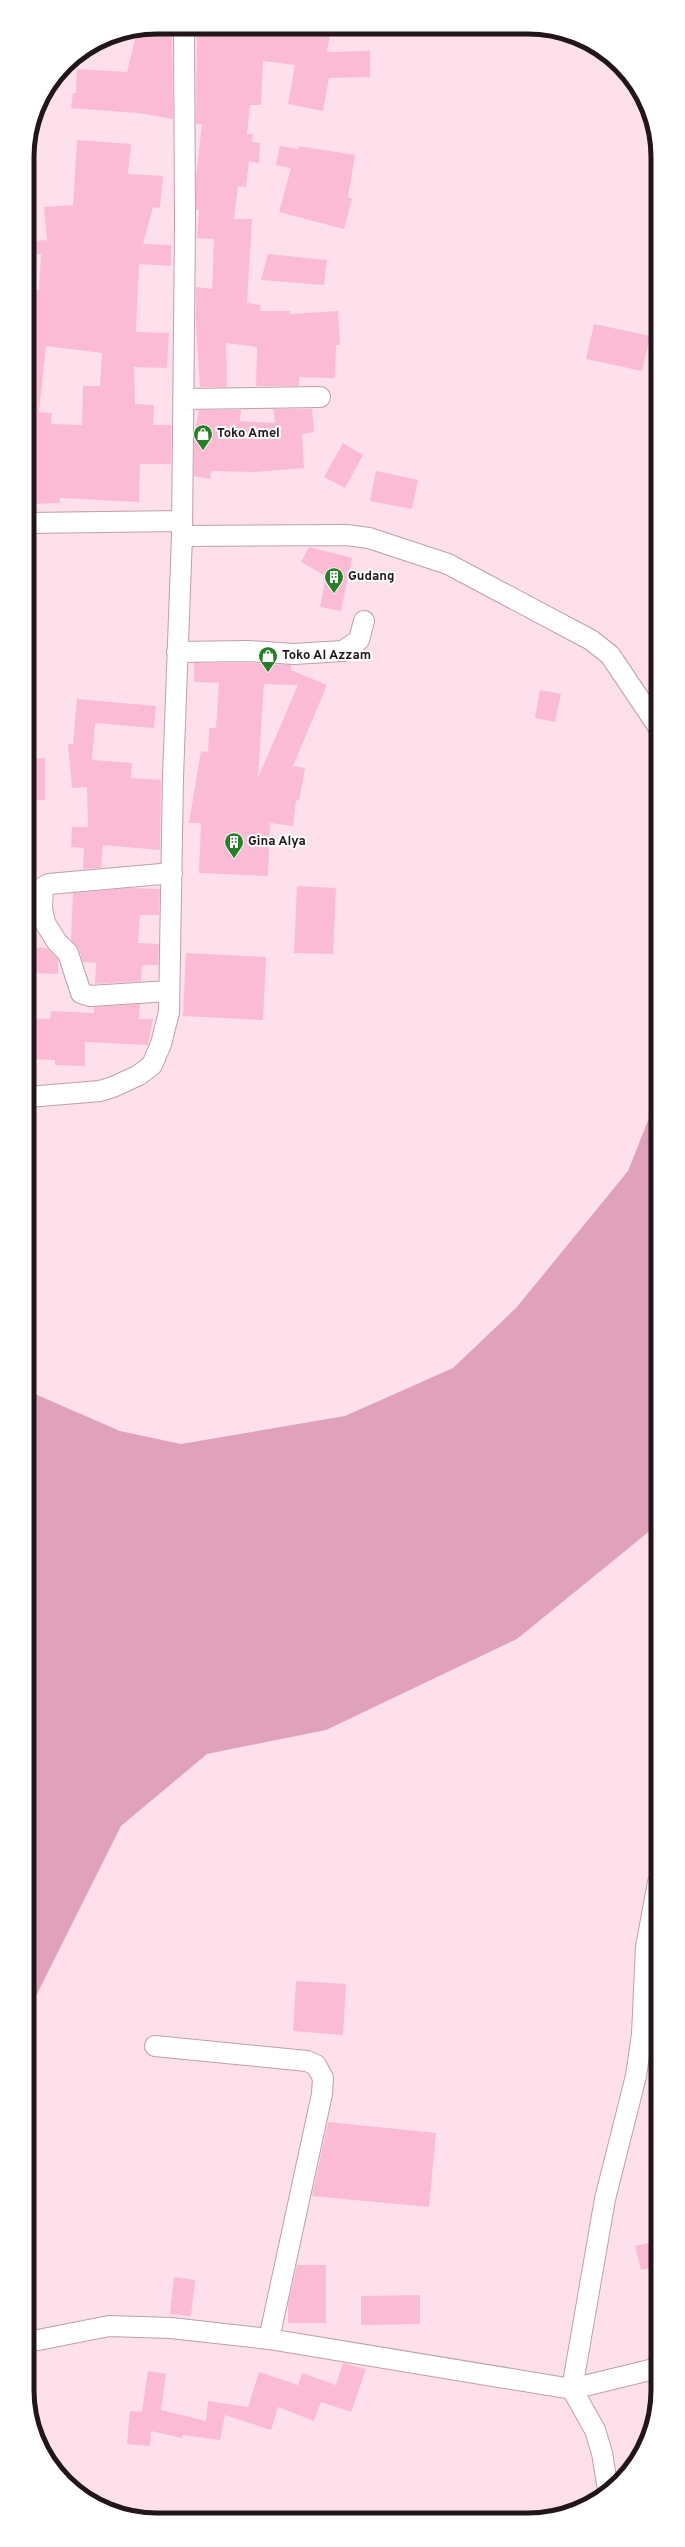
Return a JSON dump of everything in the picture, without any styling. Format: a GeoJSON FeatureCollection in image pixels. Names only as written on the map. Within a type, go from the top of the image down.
{"type":"FeatureCollection","features":[{"type":"Feature","properties":{"kind":"street"},"geometry":{"type":"LineString","coordinates":[[34,1096],[100,1091],[139,1075],[152,1065],[161,1044],[170,1012],[169,991],[181,529],[186,222],[184,34]]}},
{"type":"Feature","properties":{"kind":"street"},"geometry":{"type":"LineString","coordinates":[[183,399],[320,397]]}},
{"type":"Feature","properties":{"kind":"street"},"geometry":{"type":"LineString","coordinates":[[34,523],[346,535],[395,545],[448,564],[590,640],[610,655],[651,716]]}},
{"type":"Feature","properties":{"kind":"street"},"geometry":{"type":"LineString","coordinates":[[177,652],[248,651],[294,654],[343,651],[359,640],[364,621]]}},
{"type":"Feature","properties":{"kind":"street"},"geometry":{"type":"LineString","coordinates":[[169,991],[90,996],[81,993],[68,953],[57,942],[45,923],[42,908],[43,887],[49,884],[172,873]]}},
{"type":"Feature","properties":{"kind":"street"},"geometry":{"type":"LineString","coordinates":[[607,2484],[602,2453],[595,2430],[572,2389],[605,2199],[636,2076],[642,2034],[646,1947],[651,1919]]}},
{"type":"Feature","properties":{"kind":"street"},"geometry":{"type":"LineString","coordinates":[[155,2046],[307,2061],[316,2065],[323,2078],[318,2117],[300,2191],[269,2339]]}},
{"type":"Feature","properties":{"kind":"street"},"geometry":{"type":"LineString","coordinates":[[34,2341],[109,2326],[171,2328],[269,2339],[572,2389],[651,2370]]}},
{"type":"Feature","properties":{"kind":"shaded area"},"geometry":{"type":"Polygon","coordinates":[[[651,1113],[651,1530],[517,1639],[326,1730],[207,1754],[121,1826],[34,2000],[34,1394],[120,1431],[181,1444],[345,1416],[453,1368],[516,1308],[628,1171],[651,1113]]]}},
{"type":"Feature","properties":{"kind":"building"},"geometry":{"type":"Polygon","coordinates":[[[172,34],[173,119],[138,113],[71,108],[73,93],[76,93],[77,69],[127,72],[136,36],[172,34]]]}},
{"type":"Feature","properties":{"kind":"building"},"geometry":{"type":"Polygon","coordinates":[[[197,34],[330,34],[327,52],[370,51],[370,77],[329,78],[323,111],[288,104],[295,65],[263,61],[261,105],[250,105],[247,134],[253,134],[252,142],[260,143],[259,163],[249,161],[246,187],[238,186],[234,219],[252,219],[247,303],[261,305],[260,311],[290,311],[290,314],[338,311],[340,345],[336,345],[335,378],[299,377],[299,386],[256,386],[257,347],[226,343],[227,387],[200,387],[196,326],[196,287],[212,289],[214,239],[197,238],[199,210],[196,210],[196,177],[202,124],[196,124],[197,34]]]}},
{"type":"Feature","properties":{"kind":"building"},"geometry":{"type":"Polygon","coordinates":[[[77,140],[131,144],[128,174],[163,176],[160,208],[153,207],[143,244],[171,245],[171,266],[139,264],[136,332],[169,333],[167,368],[134,367],[135,404],[154,405],[153,425],[171,425],[171,464],[140,464],[139,502],[60,498],[60,503],[34,504],[34,290],[39,290],[41,254],[34,254],[34,241],[47,240],[44,207],[73,205],[77,140]],[[46,346],[39,412],[52,413],[51,424],[82,425],[83,386],[100,386],[102,353],[46,346]]]}},
{"type":"Feature","properties":{"kind":"building"},"geometry":{"type":"Polygon","coordinates":[[[280,146],[299,149],[299,146],[355,155],[348,197],[352,199],[344,229],[279,212],[291,168],[276,165],[280,146]]]}},
{"type":"Feature","properties":{"kind":"building"},"geometry":{"type":"Polygon","coordinates":[[[268,254],[327,260],[324,285],[261,280],[268,254]]]}},
{"type":"Feature","properties":{"kind":"building"},"geometry":{"type":"Polygon","coordinates":[[[594,324],[650,336],[642,371],[586,359],[594,324]]]}},
{"type":"Feature","properties":{"kind":"building"},"geometry":{"type":"Polygon","coordinates":[[[273,409],[312,409],[314,432],[302,434],[304,468],[255,472],[211,471],[210,479],[194,476],[194,436],[199,410],[241,410],[240,421],[275,423],[273,409]]]}},
{"type":"Feature","properties":{"kind":"building"},"geometry":{"type":"Polygon","coordinates":[[[343,443],[363,455],[345,488],[324,477],[343,443]]]}},
{"type":"Feature","properties":{"kind":"building"},"geometry":{"type":"Polygon","coordinates":[[[376,471],[418,480],[412,509],[370,501],[376,471]]]}},
{"type":"Feature","properties":{"kind":"building","name":"Gudang"},"geometry":{"type":"Polygon","coordinates":[[[309,547],[352,558],[341,611],[320,607],[326,576],[301,562],[309,547]]]}},
{"type":"Feature","properties":{"kind":"building"},"geometry":{"type":"Polygon","coordinates":[[[194,663],[248,663],[291,665],[291,670],[327,685],[293,766],[305,768],[299,801],[296,800],[293,826],[270,823],[268,876],[199,873],[201,823],[189,823],[201,751],[208,752],[209,728],[216,728],[219,683],[194,682],[194,663]],[[264,684],[258,778],[298,685],[264,684]]]}},
{"type":"Feature","properties":{"kind":"building"},"geometry":{"type":"Polygon","coordinates":[[[540,690],[561,694],[555,722],[535,718],[540,690]]]}},
{"type":"Feature","properties":{"kind":"building"},"geometry":{"type":"Polygon","coordinates":[[[77,699],[156,706],[154,728],[95,723],[92,760],[132,763],[131,778],[161,780],[160,850],[103,845],[101,868],[83,869],[84,848],[71,847],[72,827],[88,827],[87,787],[72,788],[68,744],[73,744],[77,699]]]}},
{"type":"Feature","properties":{"kind":"building"},"geometry":{"type":"Polygon","coordinates":[[[34,758],[45,758],[45,800],[34,800],[34,758]]]}},
{"type":"Feature","properties":{"kind":"building"},"geometry":{"type":"Polygon","coordinates":[[[297,886],[336,888],[333,954],[294,953],[297,886]]]}},
{"type":"Feature","properties":{"kind":"building"},"geometry":{"type":"Polygon","coordinates":[[[128,888],[160,889],[159,915],[140,915],[138,943],[159,944],[158,965],[142,965],[141,981],[95,984],[96,963],[83,962],[79,949],[71,940],[73,893],[128,888]]]}},
{"type":"Feature","properties":{"kind":"building"},"geometry":{"type":"Polygon","coordinates":[[[34,947],[47,948],[58,959],[58,974],[34,973],[34,947]]]}},
{"type":"Feature","properties":{"kind":"building"},"geometry":{"type":"Polygon","coordinates":[[[186,953],[266,957],[263,1020],[183,1016],[186,953]]]}},
{"type":"Feature","properties":{"kind":"building"},"geometry":{"type":"Polygon","coordinates":[[[140,1004],[139,1019],[153,1019],[148,1045],[85,1042],[85,1066],[55,1065],[55,1060],[34,1059],[34,1018],[50,1019],[51,1011],[94,1013],[94,1007],[140,1004]]]}},
{"type":"Feature","properties":{"kind":"building"},"geometry":{"type":"Polygon","coordinates":[[[296,1981],[346,1984],[343,2035],[293,2031],[296,1981]]]}},
{"type":"Feature","properties":{"kind":"building"},"geometry":{"type":"Polygon","coordinates":[[[328,2122],[436,2133],[429,2207],[312,2196],[328,2122]]]}},
{"type":"Feature","properties":{"kind":"building"},"geometry":{"type":"Polygon","coordinates":[[[651,2242],[651,2268],[641,2270],[635,2246],[651,2242]]]}},
{"type":"Feature","properties":{"kind":"building"},"geometry":{"type":"Polygon","coordinates":[[[297,2265],[326,2265],[326,2323],[288,2323],[288,2304],[297,2265]]]}},
{"type":"Feature","properties":{"kind":"building"},"geometry":{"type":"Polygon","coordinates":[[[174,2277],[195,2280],[191,2316],[170,2314],[174,2277]]]}},
{"type":"Feature","properties":{"kind":"building"},"geometry":{"type":"Polygon","coordinates":[[[420,2295],[420,2324],[361,2325],[361,2296],[420,2295]]]}},
{"type":"Feature","properties":{"kind":"building"},"geometry":{"type":"Polygon","coordinates":[[[343,2363],[366,2369],[351,2412],[321,2402],[314,2421],[278,2407],[271,2430],[225,2415],[220,2440],[183,2435],[182,2438],[151,2431],[150,2446],[127,2444],[130,2411],[142,2412],[148,2371],[166,2374],[161,2410],[206,2421],[208,2401],[248,2407],[259,2372],[298,2385],[302,2373],[336,2385],[343,2363]]]}},
{"type":"Feature","properties":{"kind":"place","name":"Toko Amel"},"geometry":{"type":"Point","coordinates":[203,451]}},
{"type":"Feature","properties":{"kind":"place","name":"Gudang"},"geometry":{"type":"Point","coordinates":[334,594]}},
{"type":"Feature","properties":{"kind":"place","name":"Toko Al Azzam"},"geometry":{"type":"Point","coordinates":[268,673]}},
{"type":"Feature","properties":{"kind":"place","name":"Gina Alya"},"geometry":{"type":"Point","coordinates":[234,859]}}]}
